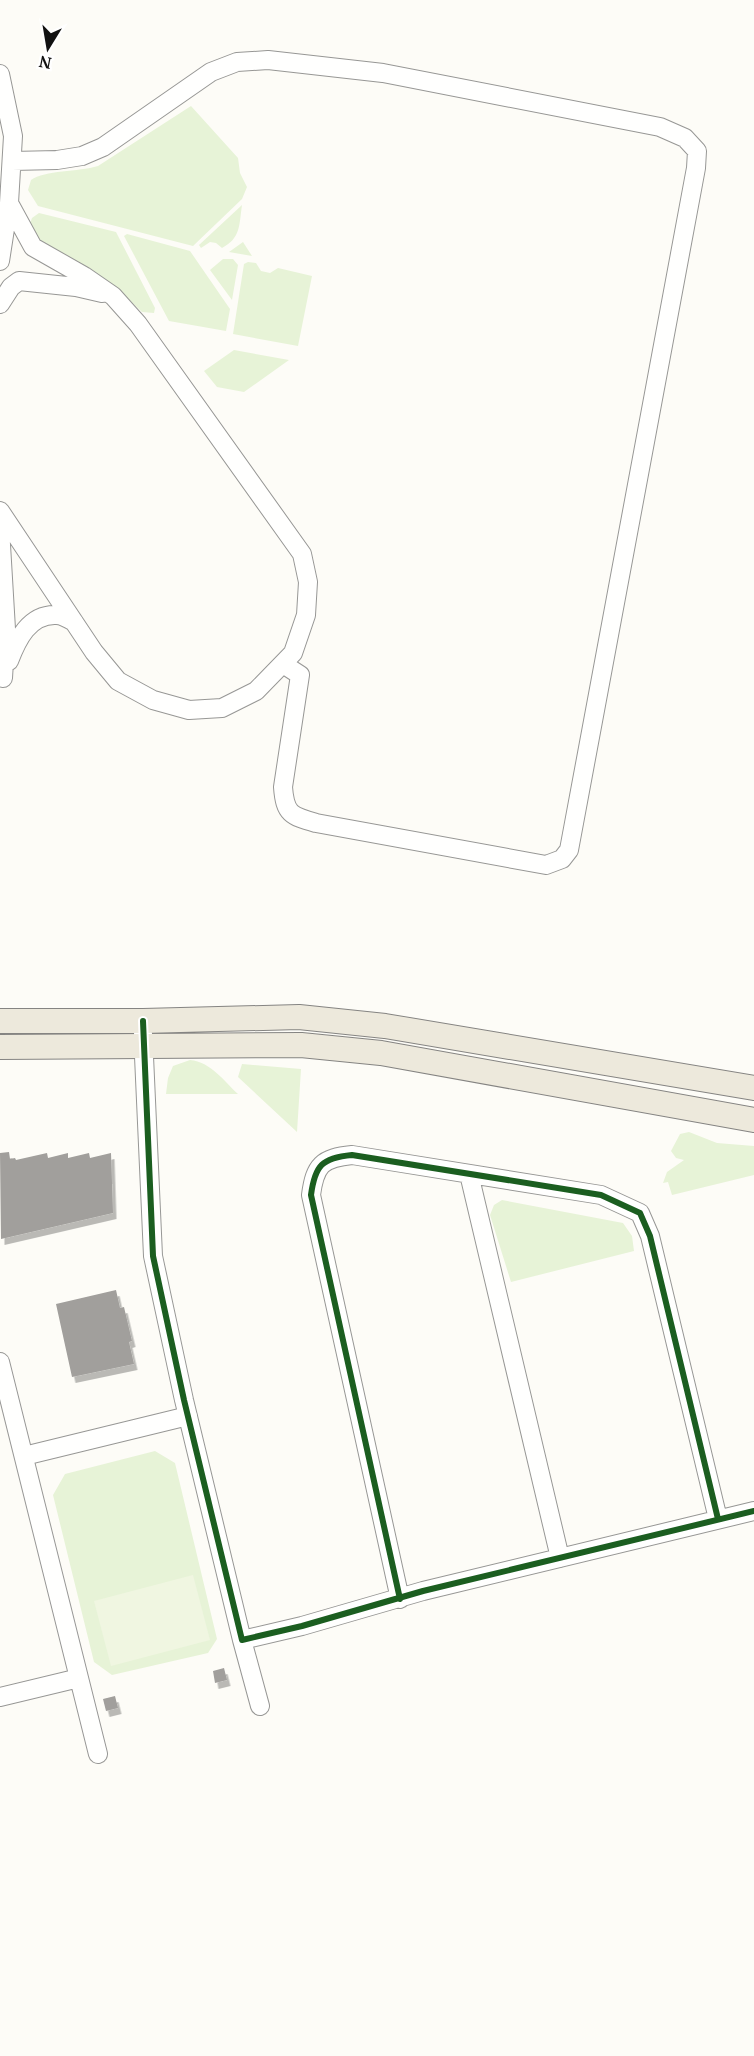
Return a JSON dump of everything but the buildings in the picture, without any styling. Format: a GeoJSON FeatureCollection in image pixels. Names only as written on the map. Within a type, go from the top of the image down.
{"type":"FeatureCollection","features":[{"type":"Feature","properties":{"kind":"main road"},"geometry":{"type":"LineString","coordinates":[[0,1021],[143,1021],[299,1017],[385,1026],[754,1088]]}},
{"type":"Feature","properties":{"kind":"main road"},"geometry":{"type":"LineString","coordinates":[[0,1047],[301,1045],[381,1053],[754,1120]]}},
{"type":"Feature","properties":{"kind":"street"},"geometry":{"type":"LineString","coordinates":[[12,161],[57,160],[82,156],[103,147],[211,72],[237,62],[268,60],[383,72],[660,127],[685,138],[697,151],[696,168],[569,850],[562,859],[546,866],[294,817],[284,806],[283,787],[300,675],[283,664]]}},
{"type":"Feature","properties":{"kind":"street"},"geometry":{"type":"LineString","coordinates":[[0,74],[13,136],[9,203],[0,261]]}},
{"type":"Feature","properties":{"kind":"street"},"geometry":{"type":"LineString","coordinates":[[0,127],[12,161]]}},
{"type":"Feature","properties":{"kind":"street"},"geometry":{"type":"LineString","coordinates":[[0,511],[74,622],[118,681],[153,700],[189,711],[222,708],[256,690],[293,652],[306,615],[308,582],[302,554],[138,324],[113,296],[84,276],[33,247],[9,203]]}},
{"type":"Feature","properties":{"kind":"street"},"geometry":{"type":"LineString","coordinates":[[0,304],[19,281],[76,287],[113,296]]}},
{"type":"Feature","properties":{"kind":"street"},"geometry":{"type":"LineString","coordinates":[[0,528],[6,629],[1,682]]}},
{"type":"Feature","properties":{"kind":"street"},"geometry":{"type":"LineString","coordinates":[[1,682],[14,648],[25,629],[40,618],[58,615],[74,622]]}},
{"type":"Feature","properties":{"kind":"street"},"geometry":{"type":"LineString","coordinates":[[143,1021],[153,1256],[188,1416],[260,1706]]}},
{"type":"Feature","properties":{"kind":"street"},"geometry":{"type":"LineString","coordinates":[[400,1599],[311,1195],[313,1180],[320,1165],[333,1157],[352,1155],[601,1195],[640,1213],[651,1236],[718,1520]]}},
{"type":"Feature","properties":{"kind":"street"},"geometry":{"type":"LineString","coordinates":[[469,1174],[560,1558]]}},
{"type":"Feature","properties":{"kind":"street"},"geometry":{"type":"LineString","coordinates":[[0,1362],[98,1754]]}},
{"type":"Feature","properties":{"kind":"street"},"geometry":{"type":"LineString","coordinates":[[24,1456],[188,1416]]}},
{"type":"Feature","properties":{"kind":"street"},"geometry":{"type":"LineString","coordinates":[[242,1640],[302,1626],[423,1591],[754,1511]]}},
{"type":"Feature","properties":{"kind":"street"},"geometry":{"type":"LineString","coordinates":[[0,1697],[79,1678]]}},
{"type":"Feature","properties":{"kind":"green space"},"geometry":{"type":"Polygon","coordinates":[[[191,106],[238,158],[240,173],[247,187],[242,199],[193,246],[38,206],[28,190],[31,180],[37,177],[98,166],[191,106]]]}},
{"type":"Feature","properties":{"kind":"green space"},"geometry":{"type":"Polygon","coordinates":[[[242,205],[238,230],[233,240],[222,248],[210,242],[201,248],[199,245],[242,205]]]}},
{"type":"Feature","properties":{"kind":"green space"},"geometry":{"type":"Polygon","coordinates":[[[39,213],[116,232],[155,308],[154,313],[142,312],[120,291],[41,245],[29,226],[32,218],[39,213]]]}},
{"type":"Feature","properties":{"kind":"green space"},"geometry":{"type":"Polygon","coordinates":[[[127,234],[190,251],[230,309],[226,331],[169,321],[124,236],[127,234]]]}},
{"type":"Feature","properties":{"kind":"green space"},"geometry":{"type":"Polygon","coordinates":[[[243,242],[252,256],[229,252],[243,242]]]}},
{"type":"Feature","properties":{"kind":"green space"},"geometry":{"type":"Polygon","coordinates":[[[223,259],[233,259],[238,265],[232,300],[210,270],[223,259]]]}},
{"type":"Feature","properties":{"kind":"green space"},"geometry":{"type":"Polygon","coordinates":[[[256,263],[261,271],[270,273],[278,268],[312,276],[298,346],[233,334],[244,264],[256,263]]]}},
{"type":"Feature","properties":{"kind":"green space"},"geometry":{"type":"Polygon","coordinates":[[[234,350],[289,360],[244,392],[217,387],[204,371],[234,350]]]}},
{"type":"Feature","properties":{"kind":"green space"},"geometry":{"type":"Polygon","coordinates":[[[190,1060],[211,1068],[238,1094],[166,1094],[168,1078],[173,1066],[190,1060]]]}},
{"type":"Feature","properties":{"kind":"green space"},"geometry":{"type":"Polygon","coordinates":[[[242,1064],[301,1069],[297,1132],[238,1077],[242,1064]]]}},
{"type":"Feature","properties":{"kind":"green space"},"geometry":{"type":"Polygon","coordinates":[[[689,1132],[717,1143],[754,1146],[754,1175],[672,1195],[668,1182],[663,1183],[667,1172],[684,1160],[676,1158],[671,1151],[680,1134],[689,1132]]]}},
{"type":"Feature","properties":{"kind":"green space"},"geometry":{"type":"Polygon","coordinates":[[[502,1200],[623,1223],[632,1236],[634,1251],[511,1282],[490,1215],[494,1205],[502,1200]]]}},
{"type":"Feature","properties":{"kind":"green space"},"geometry":{"type":"Polygon","coordinates":[[[155,1451],[175,1463],[217,1639],[208,1653],[112,1675],[94,1662],[53,1495],[65,1474],[155,1451]]]}},
{"type":"Feature","properties":{"kind":"green space"},"geometry":{"type":"Polygon","coordinates":[[[193,1575],[210,1640],[111,1666],[94,1601],[193,1575]]]}},
{"type":"Feature","properties":{"kind":"cycle path"},"geometry":{"type":"LineString","coordinates":[[143,1021],[153,1256],[184,1400],[242,1640],[302,1626],[423,1591],[754,1511]]}},
{"type":"Feature","properties":{"kind":"cycle path"},"geometry":{"type":"LineString","coordinates":[[400,1599],[311,1195],[318,1170],[334,1158],[352,1155],[601,1195],[640,1213],[650,1236],[718,1519]]}}]}
